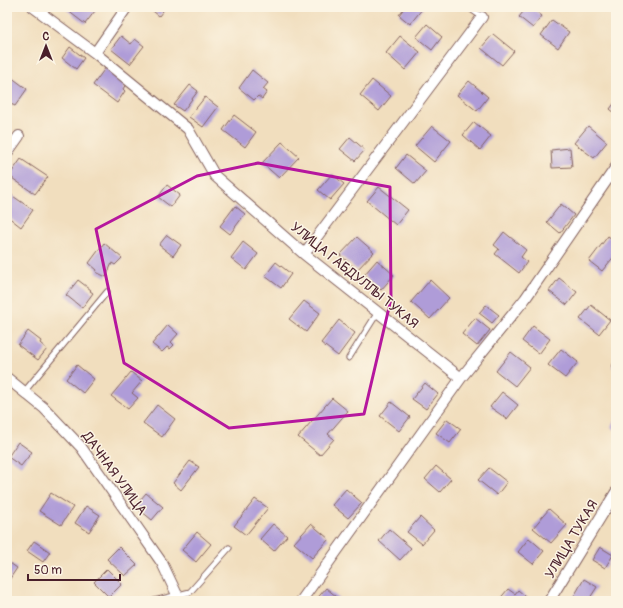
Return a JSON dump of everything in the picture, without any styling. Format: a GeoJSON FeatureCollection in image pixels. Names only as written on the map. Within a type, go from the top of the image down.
{"type":"FeatureCollection","features":[{"type":"Feature","properties":{"kind":"street","name":"УЛИЦА ГАБДУЛЛЫ ТУКАЯ"},"geometry":{"type":"LineString","coordinates":[[33,7],[95,53],[188,129],[215,176],[304,254],[461,378]]}},
{"type":"Feature","properties":{"kind":"street"},"geometry":{"type":"LineString","coordinates":[[95,53],[127,7]]}},
{"type":"Feature","properties":{"kind":"street"},"geometry":{"type":"LineString","coordinates":[[304,254],[482,18]]}},
{"type":"Feature","properties":{"kind":"street"},"geometry":{"type":"LineString","coordinates":[[7,152],[19,136]]}},
{"type":"Feature","properties":{"kind":"street"},"geometry":{"type":"LineString","coordinates":[[301,601],[461,378],[525,299],[616,167]]}},
{"type":"Feature","properties":{"kind":"street","name":"ДАЧНАЯ УЛИЦА"},"geometry":{"type":"LineString","coordinates":[[7,378],[44,408],[81,447],[162,563],[179,598]]}},
{"type":"Feature","properties":{"kind":"street","name":"УЛИЦА ТУКАЯ"},"geometry":{"type":"LineString","coordinates":[[549,601],[616,492]]}},
{"type":"Feature","properties":{"kind":"lane"},"geometry":{"type":"LineString","coordinates":[[468,7],[482,18]]}},
{"type":"Feature","properties":{"kind":"lane"},"geometry":{"type":"LineString","coordinates":[[24,392],[107,292]]}},
{"type":"Feature","properties":{"kind":"lane"},"geometry":{"type":"LineString","coordinates":[[349,358],[378,312]]}},
{"type":"Feature","properties":{"kind":"lane"},"geometry":{"type":"LineString","coordinates":[[154,601],[179,598],[190,592],[229,548]]}},
{"type":"Feature","properties":{"kind":"highlighted area"},"geometry":{"type":"Polygon","coordinates":[[[258,163],[390,187],[391,299],[364,414],[229,428],[124,363],[96,229],[197,176],[258,163]]]}},
{"type":"Feature","properties":{"kind":"building"},"geometry":{"type":"Polygon","coordinates":[[[63,7],[98,7],[85,24],[63,7]]]}},
{"type":"Feature","properties":{"kind":"building"},"geometry":{"type":"Polygon","coordinates":[[[148,7],[166,7],[159,16],[148,7]]]}},
{"type":"Feature","properties":{"kind":"building"},"geometry":{"type":"Polygon","coordinates":[[[405,7],[423,8],[410,24],[399,15],[405,7]]]}},
{"type":"Feature","properties":{"kind":"building"},"geometry":{"type":"Polygon","coordinates":[[[527,7],[530,7],[542,16],[533,28],[519,17],[527,7]]]}},
{"type":"Feature","properties":{"kind":"building"},"geometry":{"type":"Polygon","coordinates":[[[552,20],[569,32],[558,48],[541,35],[552,20]]]}},
{"type":"Feature","properties":{"kind":"building"},"geometry":{"type":"Polygon","coordinates":[[[427,24],[442,37],[432,50],[416,37],[427,24]]]}},
{"type":"Feature","properties":{"kind":"building"},"geometry":{"type":"Polygon","coordinates":[[[493,34],[514,51],[502,65],[481,48],[493,34]]]}},
{"type":"Feature","properties":{"kind":"building"},"geometry":{"type":"Polygon","coordinates":[[[121,36],[131,44],[135,39],[144,46],[130,64],[111,49],[121,36]]]}},
{"type":"Feature","properties":{"kind":"building"},"geometry":{"type":"Polygon","coordinates":[[[400,36],[420,52],[405,70],[386,53],[400,36]]]}},
{"type":"Feature","properties":{"kind":"building"},"geometry":{"type":"Polygon","coordinates":[[[70,47],[84,58],[76,69],[62,58],[70,47]]]}},
{"type":"Feature","properties":{"kind":"building"},"geometry":{"type":"Polygon","coordinates":[[[106,67],[127,82],[123,89],[125,91],[117,103],[93,85],[106,67]]]}},
{"type":"Feature","properties":{"kind":"building"},"geometry":{"type":"Polygon","coordinates":[[[252,70],[268,83],[263,89],[267,92],[262,99],[258,96],[254,100],[239,88],[252,70]]]}},
{"type":"Feature","properties":{"kind":"building"},"geometry":{"type":"Polygon","coordinates":[[[7,74],[27,89],[15,106],[11,104],[7,110],[7,74]]]}},
{"type":"Feature","properties":{"kind":"building"},"geometry":{"type":"Polygon","coordinates":[[[372,80],[391,96],[379,111],[360,95],[372,80]]]}},
{"type":"Feature","properties":{"kind":"building"},"geometry":{"type":"Polygon","coordinates":[[[469,81],[488,97],[477,111],[457,95],[469,81]]]}},
{"type":"Feature","properties":{"kind":"building"},"geometry":{"type":"Polygon","coordinates":[[[190,85],[198,91],[183,111],[174,105],[190,85]]]}},
{"type":"Feature","properties":{"kind":"building"},"geometry":{"type":"Polygon","coordinates":[[[205,97],[218,107],[203,127],[189,117],[205,97]]]}},
{"type":"Feature","properties":{"kind":"building"},"geometry":{"type":"Polygon","coordinates":[[[616,101],[616,114],[610,109],[616,101]]]}},
{"type":"Feature","properties":{"kind":"building"},"geometry":{"type":"Polygon","coordinates":[[[234,115],[256,132],[245,147],[223,130],[234,115]]]}},
{"type":"Feature","properties":{"kind":"building"},"geometry":{"type":"Polygon","coordinates":[[[474,122],[491,136],[480,150],[463,135],[474,122]]]}},
{"type":"Feature","properties":{"kind":"building"},"geometry":{"type":"Polygon","coordinates":[[[432,126],[451,141],[434,162],[415,146],[432,126]]]}},
{"type":"Feature","properties":{"kind":"building"},"geometry":{"type":"Polygon","coordinates":[[[588,126],[607,142],[594,158],[574,143],[588,126]]]}},
{"type":"Feature","properties":{"kind":"building"},"geometry":{"type":"Polygon","coordinates":[[[350,137],[365,150],[355,161],[340,149],[350,137]]]}},
{"type":"Feature","properties":{"kind":"building"},"geometry":{"type":"Polygon","coordinates":[[[282,142],[299,157],[279,178],[262,163],[282,142]]]}},
{"type":"Feature","properties":{"kind":"building"},"geometry":{"type":"Polygon","coordinates":[[[570,148],[572,167],[552,168],[551,150],[570,148]]]}},
{"type":"Feature","properties":{"kind":"building"},"geometry":{"type":"Polygon","coordinates":[[[406,155],[426,171],[415,184],[396,168],[406,155]]]}},
{"type":"Feature","properties":{"kind":"building"},"geometry":{"type":"Polygon","coordinates":[[[21,159],[48,177],[35,194],[9,176],[21,159]]]}},
{"type":"Feature","properties":{"kind":"building"},"geometry":{"type":"Polygon","coordinates":[[[332,174],[344,184],[330,200],[318,190],[332,174]]]}},
{"type":"Feature","properties":{"kind":"building"},"geometry":{"type":"Polygon","coordinates":[[[167,185],[180,195],[171,207],[158,197],[167,185]]]}},
{"type":"Feature","properties":{"kind":"building"},"geometry":{"type":"Polygon","coordinates":[[[379,187],[408,210],[396,225],[367,201],[379,187]]]}},
{"type":"Feature","properties":{"kind":"building"},"geometry":{"type":"Polygon","coordinates":[[[7,192],[33,210],[21,227],[7,216],[7,192]]]}},
{"type":"Feature","properties":{"kind":"building"},"geometry":{"type":"Polygon","coordinates":[[[561,204],[574,215],[560,233],[547,222],[561,204]]]}},
{"type":"Feature","properties":{"kind":"building"},"geometry":{"type":"Polygon","coordinates":[[[235,206],[245,214],[230,234],[220,226],[235,206]]]}},
{"type":"Feature","properties":{"kind":"building"},"geometry":{"type":"Polygon","coordinates":[[[504,232],[526,250],[521,257],[527,262],[519,273],[495,254],[499,249],[494,245],[504,232]]]}},
{"type":"Feature","properties":{"kind":"building"},"geometry":{"type":"Polygon","coordinates":[[[167,235],[181,245],[173,256],[159,245],[167,235]]]}},
{"type":"Feature","properties":{"kind":"building"},"geometry":{"type":"Polygon","coordinates":[[[608,236],[616,242],[616,254],[602,271],[589,261],[608,236]]]}},
{"type":"Feature","properties":{"kind":"building"},"geometry":{"type":"Polygon","coordinates":[[[357,237],[374,252],[357,270],[340,255],[357,237]]]}},
{"type":"Feature","properties":{"kind":"building"},"geometry":{"type":"Polygon","coordinates":[[[243,242],[258,254],[246,270],[231,258],[243,242]]]}},
{"type":"Feature","properties":{"kind":"building"},"geometry":{"type":"Polygon","coordinates":[[[104,243],[122,258],[115,265],[112,263],[106,277],[96,272],[97,270],[89,263],[104,243]]]}},
{"type":"Feature","properties":{"kind":"building"},"geometry":{"type":"Polygon","coordinates":[[[377,260],[394,275],[381,290],[364,275],[377,260]]]}},
{"type":"Feature","properties":{"kind":"building"},"geometry":{"type":"Polygon","coordinates":[[[276,262],[291,274],[281,288],[265,276],[276,262]]]}},
{"type":"Feature","properties":{"kind":"building"},"geometry":{"type":"Polygon","coordinates":[[[559,278],[577,292],[567,305],[549,291],[559,278]]]}},
{"type":"Feature","properties":{"kind":"building"},"geometry":{"type":"Polygon","coordinates":[[[78,280],[93,293],[82,308],[66,295],[78,280]]]}},
{"type":"Feature","properties":{"kind":"building"},"geometry":{"type":"Polygon","coordinates":[[[430,280],[449,298],[430,319],[411,302],[430,280]]]}},
{"type":"Feature","properties":{"kind":"building"},"geometry":{"type":"Polygon","coordinates":[[[304,301],[320,313],[306,332],[289,319],[304,301]]]}},
{"type":"Feature","properties":{"kind":"building"},"geometry":{"type":"Polygon","coordinates":[[[486,305],[499,315],[492,323],[479,313],[486,305]]]}},
{"type":"Feature","properties":{"kind":"building"},"geometry":{"type":"Polygon","coordinates":[[[591,305],[610,320],[599,334],[580,319],[591,305]]]}},
{"type":"Feature","properties":{"kind":"building"},"geometry":{"type":"Polygon","coordinates":[[[475,318],[490,330],[477,346],[462,334],[475,318]]]}},
{"type":"Feature","properties":{"kind":"building"},"geometry":{"type":"Polygon","coordinates":[[[339,320],[355,333],[338,356],[321,343],[339,320]]]}},
{"type":"Feature","properties":{"kind":"building"},"geometry":{"type":"Polygon","coordinates":[[[168,325],[178,334],[171,342],[174,345],[170,349],[167,347],[162,352],[152,344],[168,325]]]}},
{"type":"Feature","properties":{"kind":"building"},"geometry":{"type":"Polygon","coordinates":[[[533,326],[550,339],[539,354],[522,341],[533,326]]]}},
{"type":"Feature","properties":{"kind":"building"},"geometry":{"type":"Polygon","coordinates":[[[28,331],[41,341],[40,343],[47,349],[38,360],[18,345],[28,331]]]}},
{"type":"Feature","properties":{"kind":"building"},"geometry":{"type":"Polygon","coordinates":[[[561,349],[578,362],[565,378],[548,365],[561,349]]]}},
{"type":"Feature","properties":{"kind":"building"},"geometry":{"type":"Polygon","coordinates":[[[511,352],[530,367],[515,386],[496,371],[511,352]]]}},
{"type":"Feature","properties":{"kind":"building"},"geometry":{"type":"Polygon","coordinates":[[[616,356],[616,369],[612,367],[616,356]]]}},
{"type":"Feature","properties":{"kind":"building"},"geometry":{"type":"Polygon","coordinates":[[[77,365],[94,379],[83,393],[66,379],[77,365]]]}},
{"type":"Feature","properties":{"kind":"building"},"geometry":{"type":"Polygon","coordinates":[[[131,372],[142,381],[132,393],[138,398],[128,409],[111,396],[131,372]]]}},
{"type":"Feature","properties":{"kind":"building"},"geometry":{"type":"Polygon","coordinates":[[[425,383],[438,394],[426,409],[412,399],[425,383]]]}},
{"type":"Feature","properties":{"kind":"building"},"geometry":{"type":"Polygon","coordinates":[[[502,392],[518,405],[507,419],[490,407],[502,392]]]}},
{"type":"Feature","properties":{"kind":"building"},"geometry":{"type":"Polygon","coordinates":[[[332,398],[348,411],[328,434],[334,439],[320,455],[298,437],[332,398]]]}},
{"type":"Feature","properties":{"kind":"building"},"geometry":{"type":"Polygon","coordinates":[[[391,402],[410,417],[399,431],[380,416],[391,402]]]}},
{"type":"Feature","properties":{"kind":"building"},"geometry":{"type":"Polygon","coordinates":[[[157,405],[175,419],[162,437],[143,423],[157,405]]]}},
{"type":"Feature","properties":{"kind":"building"},"geometry":{"type":"Polygon","coordinates":[[[616,418],[616,430],[611,427],[616,418]]]}},
{"type":"Feature","properties":{"kind":"building"},"geometry":{"type":"Polygon","coordinates":[[[447,419],[461,429],[450,443],[436,433],[447,419]]]}},
{"type":"Feature","properties":{"kind":"building"},"geometry":{"type":"Polygon","coordinates":[[[18,442],[32,452],[21,466],[8,457],[18,442]]]}},
{"type":"Feature","properties":{"kind":"building"},"geometry":{"type":"Polygon","coordinates":[[[190,461],[199,467],[181,490],[173,483],[190,461]]]}},
{"type":"Feature","properties":{"kind":"building"},"geometry":{"type":"Polygon","coordinates":[[[436,466],[451,479],[440,492],[425,479],[436,466]]]}},
{"type":"Feature","properties":{"kind":"building"},"geometry":{"type":"Polygon","coordinates":[[[489,468],[507,482],[497,495],[478,480],[489,468]]]}},
{"type":"Feature","properties":{"kind":"building"},"geometry":{"type":"Polygon","coordinates":[[[346,489],[362,503],[348,518],[332,505],[346,489]]]}},
{"type":"Feature","properties":{"kind":"building"},"geometry":{"type":"Polygon","coordinates":[[[51,493],[73,507],[61,525],[39,511],[51,493]]]}},
{"type":"Feature","properties":{"kind":"building"},"geometry":{"type":"Polygon","coordinates":[[[146,493],[163,507],[152,520],[135,506],[146,493]]]}},
{"type":"Feature","properties":{"kind":"building"},"geometry":{"type":"Polygon","coordinates":[[[255,499],[268,508],[246,535],[234,526],[255,499]]]}},
{"type":"Feature","properties":{"kind":"building"},"geometry":{"type":"Polygon","coordinates":[[[86,506],[100,515],[89,532],[75,523],[86,506]]]}},
{"type":"Feature","properties":{"kind":"building"},"geometry":{"type":"Polygon","coordinates":[[[549,509],[567,525],[551,543],[533,528],[549,509]]]}},
{"type":"Feature","properties":{"kind":"building"},"geometry":{"type":"Polygon","coordinates":[[[420,517],[434,530],[422,544],[407,532],[420,517]]]}},
{"type":"Feature","properties":{"kind":"building"},"geometry":{"type":"Polygon","coordinates":[[[273,524],[287,536],[274,551],[260,539],[273,524]]]}},
{"type":"Feature","properties":{"kind":"building"},"geometry":{"type":"Polygon","coordinates":[[[311,524],[329,539],[312,558],[294,543],[311,524]]]}},
{"type":"Feature","properties":{"kind":"building"},"geometry":{"type":"Polygon","coordinates":[[[389,529],[411,548],[400,560],[379,541],[389,529]]]}},
{"type":"Feature","properties":{"kind":"building"},"geometry":{"type":"Polygon","coordinates":[[[197,532],[211,544],[196,562],[182,550],[197,532]]]}},
{"type":"Feature","properties":{"kind":"building"},"geometry":{"type":"Polygon","coordinates":[[[529,538],[544,551],[533,564],[518,552],[529,538]]]}},
{"type":"Feature","properties":{"kind":"building"},"geometry":{"type":"Polygon","coordinates":[[[34,541],[50,552],[43,562],[27,551],[34,541]]]}},
{"type":"Feature","properties":{"kind":"building"},"geometry":{"type":"Polygon","coordinates":[[[119,547],[137,565],[125,576],[107,559],[119,547]]]}},
{"type":"Feature","properties":{"kind":"building"},"geometry":{"type":"Polygon","coordinates":[[[600,547],[613,555],[605,568],[592,560],[600,547]]]}},
{"type":"Feature","properties":{"kind":"building"},"geometry":{"type":"Polygon","coordinates":[[[7,561],[17,568],[7,583],[7,561]]]}},
{"type":"Feature","properties":{"kind":"building"},"geometry":{"type":"Polygon","coordinates":[[[107,569],[122,584],[109,597],[94,582],[107,569]]]}},
{"type":"Feature","properties":{"kind":"building"},"geometry":{"type":"Polygon","coordinates":[[[584,579],[597,587],[588,601],[579,601],[573,598],[584,579]]]}},
{"type":"Feature","properties":{"kind":"building"},"geometry":{"type":"Polygon","coordinates":[[[326,588],[342,601],[315,601],[326,588]]]}},
{"type":"Feature","properties":{"kind":"building"},"geometry":{"type":"Polygon","coordinates":[[[508,589],[515,594],[518,590],[531,601],[498,601],[508,589]]]}}]}
